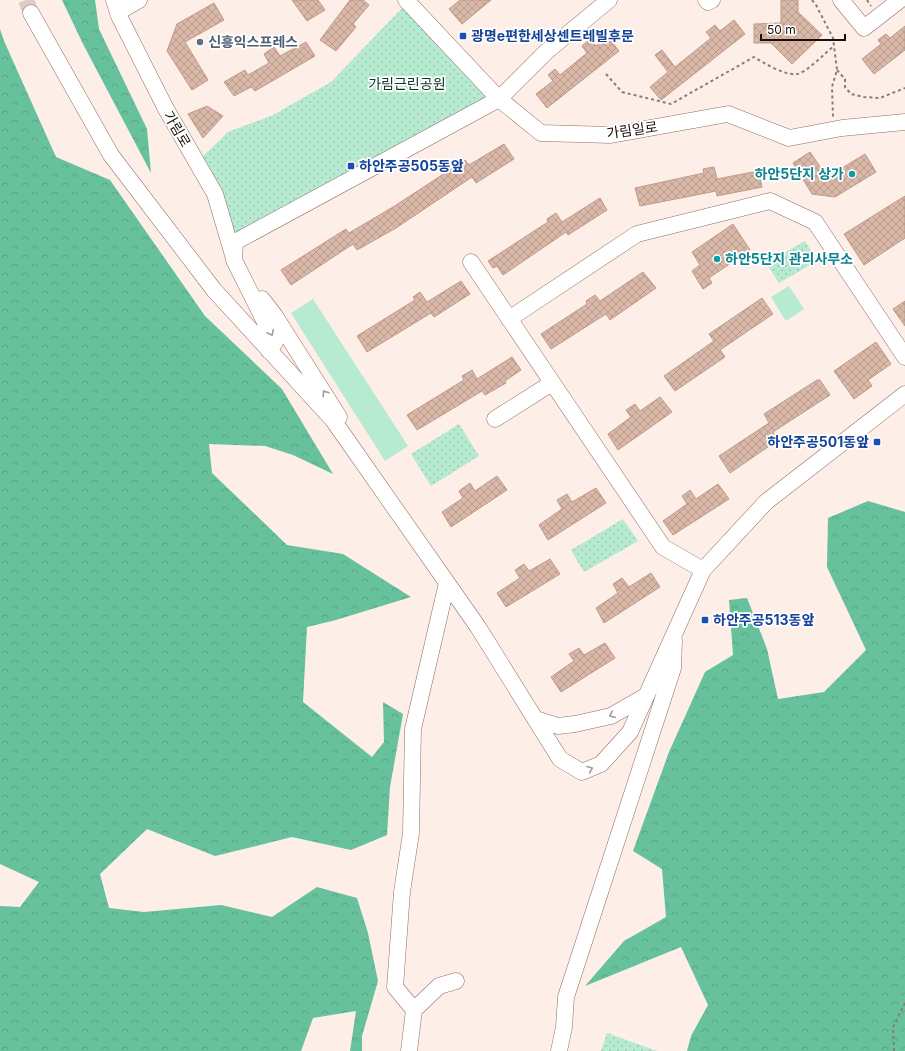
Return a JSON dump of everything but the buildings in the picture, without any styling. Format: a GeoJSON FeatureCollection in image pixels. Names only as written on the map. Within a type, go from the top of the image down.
{"type":"FeatureCollection","features":[{"type":"Feature","properties":{"kind":"street"},"geometry":{"type":"LineString","coordinates":[[116,6],[139,0]]}},
{"type":"Feature","properties":{"kind":"street","name":"가림일로"},"geometry":{"type":"LineString","coordinates":[[406,0],[499,99],[541,133],[611,135],[728,114],[789,138],[833,130],[905,122]]}},
{"type":"Feature","properties":{"kind":"street"},"geometry":{"type":"LineString","coordinates":[[269,351],[275,342],[234,260],[235,242],[499,99],[547,51],[609,0]]}},
{"type":"Feature","properties":{"kind":"street"},"geometry":{"type":"LineString","coordinates":[[706,0],[708,2],[712,0]]}},
{"type":"Feature","properties":{"kind":"street"},"geometry":{"type":"LineString","coordinates":[[841,0],[864,28],[900,0]]}},
{"type":"Feature","properties":{"kind":"street","name":"가림로"},"geometry":{"type":"LineString","coordinates":[[116,6],[166,109],[215,194],[234,260]]}},
{"type":"Feature","properties":{"kind":"street"},"geometry":{"type":"LineString","coordinates":[[30,13],[111,155],[214,290],[333,420],[478,627],[560,759],[582,772],[601,764],[630,732],[703,570],[766,502],[905,394]]}},
{"type":"Feature","properties":{"kind":"street"},"geometry":{"type":"LineString","coordinates":[[508,319],[637,234],[770,202],[815,222],[905,357]]}},
{"type":"Feature","properties":{"kind":"street"},"geometry":{"type":"LineString","coordinates":[[234,260],[275,316],[334,408],[364,464]]}},
{"type":"Feature","properties":{"kind":"street"},"geometry":{"type":"LineString","coordinates":[[471,262],[663,547],[703,570]]}},
{"type":"Feature","properties":{"kind":"street"},"geometry":{"type":"LineString","coordinates":[[495,419],[552,383]]}},
{"type":"Feature","properties":{"kind":"street"},"geometry":{"type":"LineString","coordinates":[[414,1010],[395,987],[402,892],[411,833],[413,729],[447,583]]}},
{"type":"Feature","properties":{"kind":"street"},"geometry":{"type":"LineString","coordinates":[[559,1051],[564,1027],[566,997],[673,668],[674,633]]}},
{"type":"Feature","properties":{"kind":"street"},"geometry":{"type":"LineString","coordinates":[[536,719],[558,726],[575,724],[611,716],[646,696]]}},
{"type":"Feature","properties":{"kind":"street"},"geometry":{"type":"LineString","coordinates":[[568,764],[562,738],[575,724]]}},
{"type":"Feature","properties":{"kind":"street"},"geometry":{"type":"LineString","coordinates":[[409,1051],[414,1010],[439,986],[456,981]]}},
{"type":"Feature","properties":{"kind":"path"},"geometry":{"type":"LineString","coordinates":[[812,0],[833,38],[837,70],[832,87],[833,130]]}},
{"type":"Feature","properties":{"kind":"path"},"geometry":{"type":"LineString","coordinates":[[606,74],[622,92],[671,104],[754,57],[770,66],[791,74],[798,74],[806,70],[834,46]]}},
{"type":"Feature","properties":{"kind":"path"},"geometry":{"type":"LineString","coordinates":[[837,70],[844,80],[845,87],[851,94],[880,98],[905,88]]}},
{"type":"Feature","properties":{"kind":"path"},"geometry":{"type":"LineString","coordinates":[[894,1051],[893,1027],[905,1003]]}},
{"type":"Feature","properties":{"kind":"green space"},"geometry":{"type":"Polygon","coordinates":[[[62,0],[95,0],[99,29],[147,129],[151,173],[83,44],[62,0]]]}},
{"type":"Feature","properties":{"kind":"green space","name":"가림근린공원"},"geometry":{"type":"Polygon","coordinates":[[[408,2],[499,99],[235,242],[197,162],[228,132],[273,115],[331,82],[408,2]]]}},
{"type":"Feature","properties":{"kind":"green space"},"geometry":{"type":"Polygon","coordinates":[[[0,29],[56,157],[110,180],[205,316],[282,389],[333,474],[293,455],[265,446],[209,444],[212,473],[287,545],[343,554],[411,597],[336,620],[307,627],[303,702],[372,757],[384,742],[383,702],[403,714],[390,787],[387,835],[351,850],[292,837],[215,856],[147,829],[100,874],[109,908],[144,912],[221,905],[272,917],[317,887],[357,898],[368,933],[378,981],[362,1036],[362,1051],[350,1051],[356,1011],[313,1018],[301,1051],[0,1051],[0,906],[20,907],[39,882],[0,864],[0,29]]]}},
{"type":"Feature","properties":{"kind":"green space"},"geometry":{"type":"Polygon","coordinates":[[[805,241],[817,261],[779,283],[766,263],[805,241]]]}},
{"type":"Feature","properties":{"kind":"green space"},"geometry":{"type":"Polygon","coordinates":[[[789,286],[804,309],[786,321],[771,297],[789,286]]]}},
{"type":"Feature","properties":{"kind":"green space"},"geometry":{"type":"Polygon","coordinates":[[[313,299],[408,446],[385,461],[291,313],[313,299]]]}},
{"type":"Feature","properties":{"kind":"green space"},"geometry":{"type":"Polygon","coordinates":[[[459,424],[479,456],[431,486],[411,454],[459,424]]]}},
{"type":"Feature","properties":{"kind":"green space"},"geometry":{"type":"Polygon","coordinates":[[[868,501],[905,512],[905,1051],[687,1051],[691,1036],[708,1005],[681,947],[585,986],[624,941],[666,917],[662,869],[633,851],[669,752],[705,672],[733,655],[729,600],[747,598],[767,649],[778,699],[824,692],[866,650],[827,567],[828,518],[868,501]]]}},
{"type":"Feature","properties":{"kind":"green space"},"geometry":{"type":"Polygon","coordinates":[[[623,519],[638,541],[584,572],[571,550],[623,519]]]}},
{"type":"Feature","properties":{"kind":"green space"},"geometry":{"type":"Polygon","coordinates":[[[607,1033],[657,1051],[601,1051],[607,1033]]]}},
{"type":"Feature","properties":{"kind":"tunnel"},"geometry":{"type":"LineString","coordinates":[[26,0],[31,13]]}},
{"type":"Feature","properties":{"kind":"place","name":"광명e편한세상센트레빌후문"},"geometry":{"type":"Point","coordinates":[463,36]}},
{"type":"Feature","properties":{"kind":"place","name":"신흥익스프레스"},"geometry":{"type":"Point","coordinates":[200,42]}},
{"type":"Feature","properties":{"kind":"place","name":"하안주공505동앞"},"geometry":{"type":"Point","coordinates":[351,166]}},
{"type":"Feature","properties":{"kind":"place","name":"하안5단지 상가"},"geometry":{"type":"Point","coordinates":[852,174]}},
{"type":"Feature","properties":{"kind":"place","name":"하안5단지 관리사무소"},"geometry":{"type":"Point","coordinates":[717,259]}},
{"type":"Feature","properties":{"kind":"place","name":"하안주공501동앞"},"geometry":{"type":"Point","coordinates":[877,442]}},
{"type":"Feature","properties":{"kind":"place","name":"하안주공513동앞"},"geometry":{"type":"Point","coordinates":[705,620]}}]}
